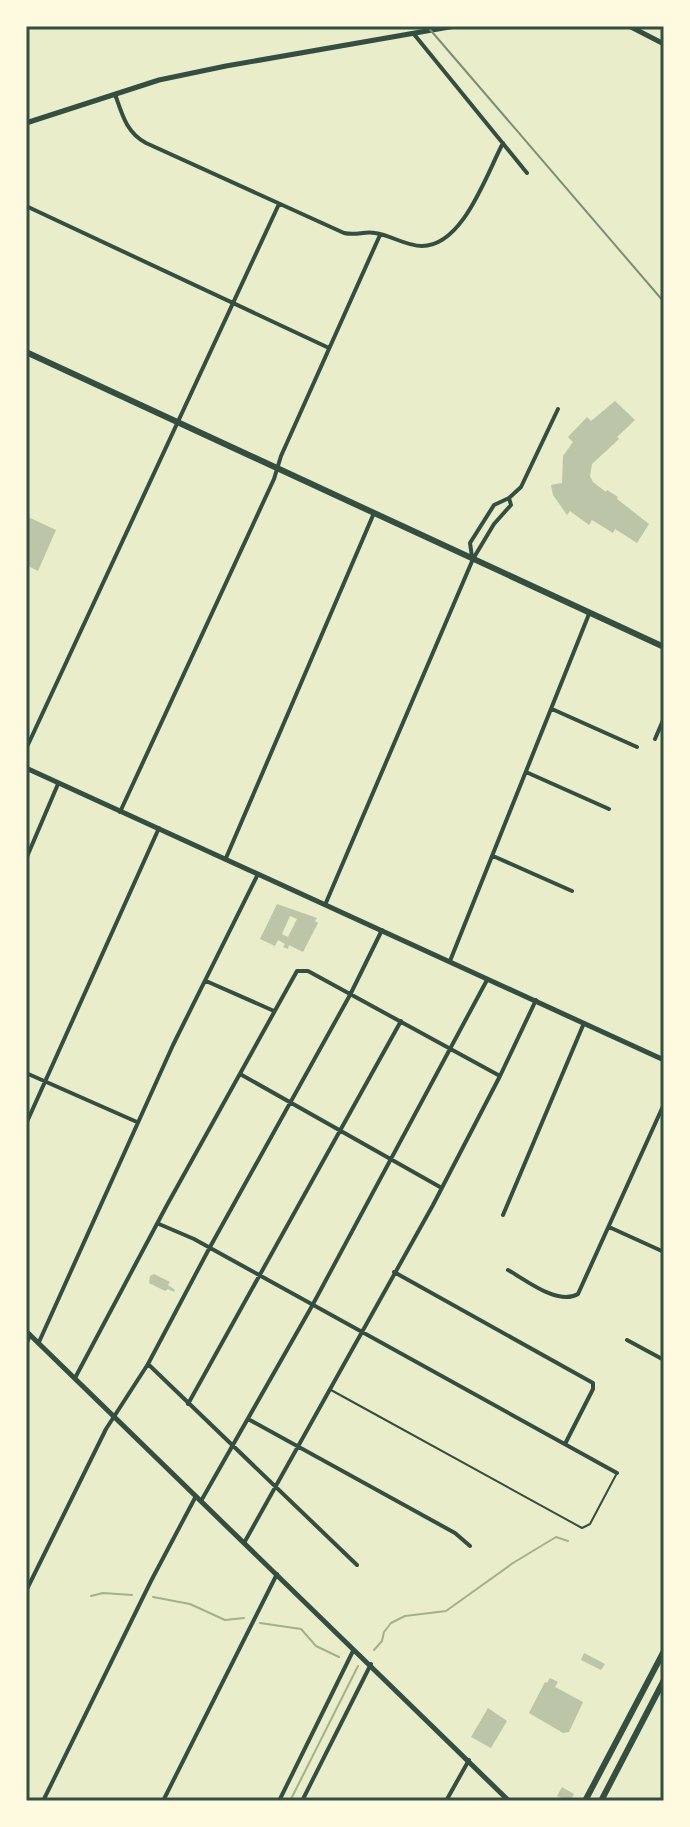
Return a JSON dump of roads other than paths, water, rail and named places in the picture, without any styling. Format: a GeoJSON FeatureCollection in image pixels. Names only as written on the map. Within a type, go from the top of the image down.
{"type":"FeatureCollection","features":[{"type":"Feature","properties":{"kind":"main road"},"geometry":{"type":"LineString","coordinates":[[26,352],[664,647]]}},
{"type":"Feature","properties":{"kind":"main road"},"geometry":{"type":"LineString","coordinates":[[585,1801],[664,1651]]}},
{"type":"Feature","properties":{"kind":"main road"},"geometry":{"type":"LineString","coordinates":[[601,1801],[664,1680]]}},
{"type":"Feature","properties":{"kind":"street"},"geometry":{"type":"LineString","coordinates":[[26,123],[159,80],[450,26]]}},
{"type":"Feature","properties":{"kind":"street"},"geometry":{"type":"LineString","coordinates":[[629,26],[664,44]]}},
{"type":"Feature","properties":{"kind":"street"},"geometry":{"type":"LineString","coordinates":[[413,33],[527,173]]}},
{"type":"Feature","properties":{"kind":"street"},"geometry":{"type":"LineString","coordinates":[[115,94],[127,126],[139,139],[344,233],[380,235],[420,246],[437,244],[450,237],[459,226],[503,143]]}},
{"type":"Feature","properties":{"kind":"street"},"geometry":{"type":"LineString","coordinates":[[26,749],[279,204]]}},
{"type":"Feature","properties":{"kind":"street"},"geometry":{"type":"LineString","coordinates":[[26,206],[329,348]]}},
{"type":"Feature","properties":{"kind":"street"},"geometry":{"type":"LineString","coordinates":[[120,812],[380,235]]}},
{"type":"Feature","properties":{"kind":"street"},"geometry":{"type":"LineString","coordinates":[[473,559],[470,543],[494,505],[509,498],[521,487],[558,409]]}},
{"type":"Feature","properties":{"kind":"street"},"geometry":{"type":"LineString","coordinates":[[325,905],[473,559],[494,524],[511,505],[509,498]]}},
{"type":"Feature","properties":{"kind":"street"},"geometry":{"type":"LineString","coordinates":[[226,858],[374,513]]}},
{"type":"Feature","properties":{"kind":"street"},"geometry":{"type":"LineString","coordinates":[[450,961],[590,613]]}},
{"type":"Feature","properties":{"kind":"street"},"geometry":{"type":"LineString","coordinates":[[552,709],[637,747]]}},
{"type":"Feature","properties":{"kind":"street"},"geometry":{"type":"LineString","coordinates":[[655,739],[664,718]]}},
{"type":"Feature","properties":{"kind":"street"},"geometry":{"type":"LineString","coordinates":[[26,768],[664,1059]]}},
{"type":"Feature","properties":{"kind":"street"},"geometry":{"type":"LineString","coordinates":[[526,772],[609,809]]}},
{"type":"Feature","properties":{"kind":"street"},"geometry":{"type":"LineString","coordinates":[[26,859],[58,784]]}},
{"type":"Feature","properties":{"kind":"street"},"geometry":{"type":"LineString","coordinates":[[26,1124],[159,828]]}},
{"type":"Feature","properties":{"kind":"street"},"geometry":{"type":"LineString","coordinates":[[493,856],[572,891]]}},
{"type":"Feature","properties":{"kind":"street"},"geometry":{"type":"LineString","coordinates":[[38,1343],[138,1122],[258,874]]}},
{"type":"Feature","properties":{"kind":"street"},"geometry":{"type":"LineString","coordinates":[[26,1591],[96,1447],[148,1364],[350,995],[382,930]]}},
{"type":"Feature","properties":{"kind":"street"},"geometry":{"type":"LineString","coordinates":[[75,1378],[274,1011],[293,977],[301,969],[500,1076]]}},
{"type":"Feature","properties":{"kind":"street"},"geometry":{"type":"LineString","coordinates":[[43,1801],[151,1581],[312,1306],[488,978]]}},
{"type":"Feature","properties":{"kind":"street"},"geometry":{"type":"LineString","coordinates":[[206,981],[274,1011]]}},
{"type":"Feature","properties":{"kind":"street"},"geometry":{"type":"LineString","coordinates":[[244,1543],[441,1188],[536,1000]]}},
{"type":"Feature","properties":{"kind":"street"},"geometry":{"type":"LineString","coordinates":[[188,1404],[401,1021]]}},
{"type":"Feature","properties":{"kind":"street"},"geometry":{"type":"LineString","coordinates":[[503,1215],[584,1023]]}},
{"type":"Feature","properties":{"kind":"street"},"geometry":{"type":"LineString","coordinates":[[26,1073],[138,1122]]}},
{"type":"Feature","properties":{"kind":"street"},"geometry":{"type":"LineString","coordinates":[[240,1074],[441,1188]]}},
{"type":"Feature","properties":{"kind":"street"},"geometry":{"type":"LineString","coordinates":[[508,1270],[561,1297],[572,1298],[578,1294],[664,1104]]}},
{"type":"Feature","properties":{"kind":"street"},"geometry":{"type":"LineString","coordinates":[[159,1224],[210,1247],[617,1473]]}},
{"type":"Feature","properties":{"kind":"street"},"geometry":{"type":"LineString","coordinates":[[609,1227],[664,1252]]}},
{"type":"Feature","properties":{"kind":"street"},"geometry":{"type":"LineString","coordinates":[[394,1272],[593,1383],[593,1389],[565,1444]]}},
{"type":"Feature","properties":{"kind":"street"},"geometry":{"type":"LineString","coordinates":[[28,1333],[509,1801]]}},
{"type":"Feature","properties":{"kind":"street"},"geometry":{"type":"LineString","coordinates":[[26,1345],[28,1333]]}},
{"type":"Feature","properties":{"kind":"street"},"geometry":{"type":"LineString","coordinates":[[627,1340],[664,1360]]}},
{"type":"Feature","properties":{"kind":"street"},"geometry":{"type":"LineString","coordinates":[[148,1364],[357,1565]]}},
{"type":"Feature","properties":{"kind":"street"},"geometry":{"type":"LineString","coordinates":[[248,1419],[455,1533],[470,1546]]}},
{"type":"Feature","properties":{"kind":"street"},"geometry":{"type":"LineString","coordinates":[[163,1801],[277,1574]]}},
{"type":"Feature","properties":{"kind":"street"},"geometry":{"type":"LineString","coordinates":[[279,1801],[354,1648]]}},
{"type":"Feature","properties":{"kind":"street"},"geometry":{"type":"LineString","coordinates":[[302,1801],[371,1664]]}},
{"type":"Feature","properties":{"kind":"street"},"geometry":{"type":"LineString","coordinates":[[446,1801],[469,1760]]}},
{"type":"Feature","properties":{"kind":"lane"},"geometry":{"type":"LineString","coordinates":[[330,1389],[582,1528],[590,1524],[617,1473]]}},
{"type":"Feature","properties":{"kind":"waterway"},"geometry":{"type":"LineString","coordinates":[[374,1650],[391,1623],[405,1616],[446,1611],[513,1563],[556,1537],[568,1541]]}},
{"type":"Feature","properties":{"kind":"waterway"},"geometry":{"type":"LineString","coordinates":[[91,1596],[103,1593],[132,1595]]}},
{"type":"Feature","properties":{"kind":"waterway"},"geometry":{"type":"LineString","coordinates":[[153,1597],[190,1604],[225,1620],[244,1618]]}},
{"type":"Feature","properties":{"kind":"waterway"},"geometry":{"type":"LineString","coordinates":[[260,1623],[301,1629],[316,1646],[339,1657]]}},
{"type":"Feature","properties":{"kind":"waterway"},"geometry":{"type":"LineString","coordinates":[[290,1801],[358,1666]]}},
{"type":"Feature","properties":{"kind":"railway"},"geometry":{"type":"LineString","coordinates":[[427,26],[664,302]]}}]}
